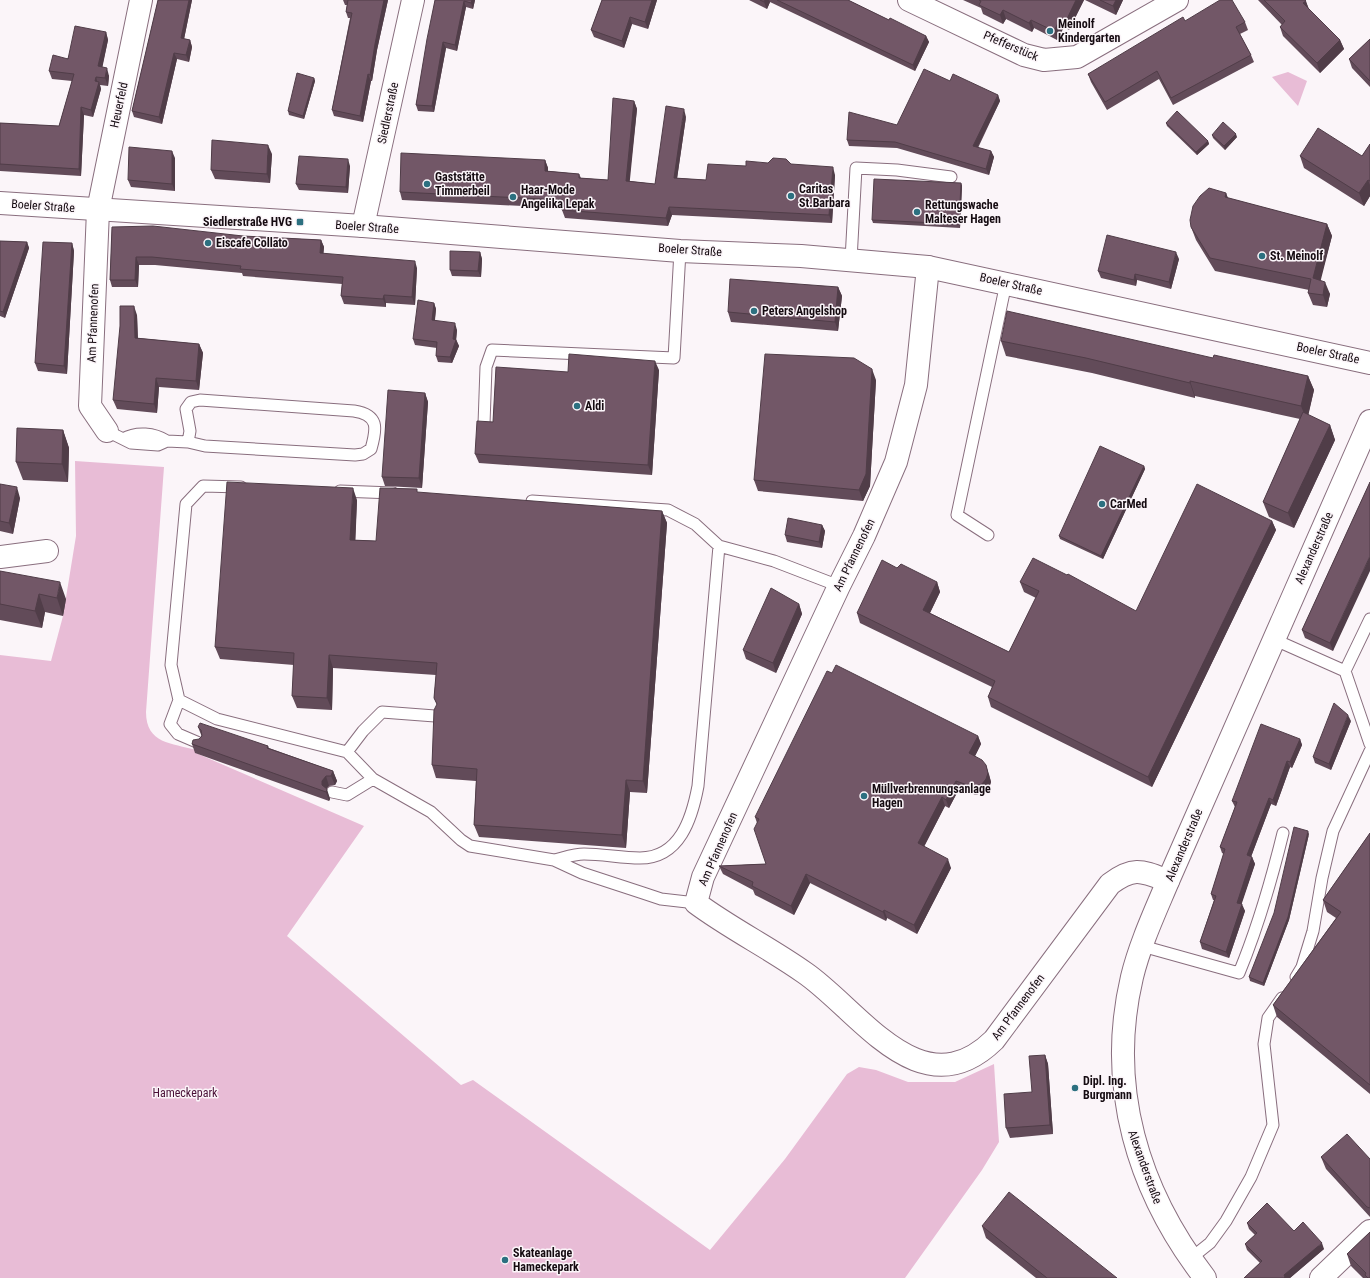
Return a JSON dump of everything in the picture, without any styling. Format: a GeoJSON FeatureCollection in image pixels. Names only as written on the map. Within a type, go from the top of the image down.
{"type":"FeatureCollection","features":[{"type":"Feature","properties":{"kind":"street","name":"Heuerfeld"},"geometry":{"type":"LineString","coordinates":[[98,210],[141,0]]}},
{"type":"Feature","properties":{"kind":"street","name":"Siedlerstraße"},"geometry":{"type":"LineString","coordinates":[[364,226],[412,0]]}},
{"type":"Feature","properties":{"kind":"street","name":"Pfefferstück"},"geometry":{"type":"LineString","coordinates":[[909,0],[1024,54],[1044,60],[1077,57],[1177,0]]}},
{"type":"Feature","properties":{"kind":"street","name":"Boeler Straße"},"geometry":{"type":"LineString","coordinates":[[0,203],[364,226],[680,251],[851,260],[928,267],[1370,363]]}},
{"type":"Feature","properties":{"kind":"street","name":"Am Pfannenofen"},"geometry":{"type":"LineString","coordinates":[[98,210],[90,406],[115,435]]}},
{"type":"Feature","properties":{"kind":"street","name":"Am Pfannenofen"},"geometry":{"type":"LineString","coordinates":[[928,267],[921,354],[916,385],[908,424],[886,488],[703,877],[696,903],[719,920],[806,973],[874,1035],[897,1051],[920,1062],[937,1064],[954,1063],[965,1060],[985,1048],[994,1040],[1110,884],[1124,874],[1144,872],[1168,881]]}},
{"type":"Feature","properties":{"kind":"street","name":"Alexanderstraße"},"geometry":{"type":"LineString","coordinates":[[1205,1278],[1190,1259],[1160,1210],[1142,1167],[1131,1128],[1125,1089],[1123,1049],[1126,1008],[1132,977],[1142,946],[1168,881],[1370,421]]}},
{"type":"Feature","properties":{"kind":"street"},"geometry":{"type":"LineString","coordinates":[[0,557],[47,551]]}},
{"type":"Feature","properties":{"kind":"street"},"geometry":{"type":"LineString","coordinates":[[1320,1278],[1370,1231]]}},
{"type":"Feature","properties":{"kind":"lane"},"geometry":{"type":"LineString","coordinates":[[851,260],[856,168],[897,170],[951,177]]}},
{"type":"Feature","properties":{"kind":"lane"},"geometry":{"type":"LineString","coordinates":[[484,424],[486,367],[492,350],[674,358],[680,251]]}},
{"type":"Feature","properties":{"kind":"lane"},"geometry":{"type":"LineString","coordinates":[[988,535],[957,514],[1006,283]]}},
{"type":"Feature","properties":{"kind":"lane"},"geometry":{"type":"LineString","coordinates":[[115,435],[132,434],[158,436],[167,441],[188,442],[205,446],[355,455],[363,454],[371,449],[374,434],[374,423],[371,417],[365,413],[354,411],[200,400],[191,402],[186,409],[190,431],[188,442]]}},
{"type":"Feature","properties":{"kind":"lane"},"geometry":{"type":"LineString","coordinates":[[199,743],[178,734],[170,724],[179,700],[171,665],[186,504],[203,486],[250,488]]}},
{"type":"Feature","properties":{"kind":"lane"},"geometry":{"type":"LineString","coordinates":[[330,491],[401,494]]}},
{"type":"Feature","properties":{"kind":"lane"},"geometry":{"type":"LineString","coordinates":[[520,500],[668,510],[695,524],[719,546],[774,561],[839,586]]}},
{"type":"Feature","properties":{"kind":"lane"},"geometry":{"type":"LineString","coordinates":[[554,860],[583,854],[641,858],[656,855],[668,849],[679,839],[686,827],[693,810],[698,786],[719,546]]}},
{"type":"Feature","properties":{"kind":"lane"},"geometry":{"type":"LineString","coordinates":[[1370,620],[1345,671],[1370,744]]}},
{"type":"Feature","properties":{"kind":"lane"},"geometry":{"type":"LineString","coordinates":[[1274,639],[1345,671]]}},
{"type":"Feature","properties":{"kind":"lane"},"geometry":{"type":"LineString","coordinates":[[179,700],[217,719],[347,752],[373,779],[431,812],[461,840],[470,846],[554,860],[582,873],[649,895],[696,903]]}},
{"type":"Feature","properties":{"kind":"lane"},"geometry":{"type":"LineString","coordinates":[[347,752],[363,731],[382,712],[435,716]]}},
{"type":"Feature","properties":{"kind":"lane"},"geometry":{"type":"LineString","coordinates":[[1190,1259],[1210,1243],[1226,1221],[1251,1177],[1273,1126],[1264,1044],[1268,1018],[1302,967],[1313,931],[1322,878],[1333,831],[1370,751]]}},
{"type":"Feature","properties":{"kind":"lane"},"geometry":{"type":"LineString","coordinates":[[332,792],[347,795],[373,779]]}},
{"type":"Feature","properties":{"kind":"lane"},"geometry":{"type":"LineString","coordinates":[[1142,946],[1238,973],[1258,925],[1271,883],[1283,834]]}},
{"type":"Feature","properties":{"kind":"green space"},"geometry":{"type":"Polygon","coordinates":[[[1288,72],[1307,81],[1298,106],[1272,77],[1288,72]]]}},
{"type":"Feature","properties":{"kind":"green space","name":"Hameckepark"},"geometry":{"type":"Polygon","coordinates":[[[75,461],[164,467],[146,712],[147,723],[150,730],[155,736],[162,740],[196,750],[196,753],[364,826],[287,936],[461,1085],[473,1080],[710,1250],[785,1159],[847,1074],[859,1067],[876,1070],[908,1082],[955,1082],[994,1064],[999,1142],[982,1170],[905,1278],[0,1278],[0,655],[51,661],[63,616],[76,536],[75,461]]]}},
{"type":"Feature","properties":{"kind":"building"},"geometry":{"type":"Polygon","coordinates":[[[158,0],[189,0],[181,38],[190,40],[186,55],[174,53],[159,117],[132,111],[158,0]]]}},
{"type":"Feature","properties":{"kind":"building"},"geometry":{"type":"Polygon","coordinates":[[[348,0],[384,0],[370,75],[368,74],[360,116],[332,110],[352,13],[346,12],[348,0]]]}},
{"type":"Feature","properties":{"kind":"building"},"geometry":{"type":"Polygon","coordinates":[[[435,0],[472,0],[471,3],[464,1],[455,45],[443,42],[432,106],[416,105],[427,39],[435,0]]]}},
{"type":"Feature","properties":{"kind":"building"},"geometry":{"type":"Polygon","coordinates":[[[602,0],[652,0],[645,22],[630,17],[622,41],[591,30],[602,0]]]}},
{"type":"Feature","properties":{"kind":"building"},"geometry":{"type":"Polygon","coordinates":[[[777,0],[848,0],[889,20],[890,18],[926,36],[913,65],[777,0]]]}},
{"type":"Feature","properties":{"kind":"building"},"geometry":{"type":"Polygon","coordinates":[[[979,0],[1076,0],[1066,21],[1060,19],[1054,31],[1031,20],[1029,23],[1003,10],[1000,15],[979,5],[981,1],[979,0]]]}},
{"type":"Feature","properties":{"kind":"building"},"geometry":{"type":"Polygon","coordinates":[[[1100,0],[1116,0],[1113,6],[1100,0]]]}},
{"type":"Feature","properties":{"kind":"building"},"geometry":{"type":"Polygon","coordinates":[[[1220,0],[1232,0],[1245,22],[1236,27],[1251,55],[1171,98],[1157,71],[1105,102],[1088,74],[1183,17],[1185,21],[1220,0]]]}},
{"type":"Feature","properties":{"kind":"building"},"geometry":{"type":"Polygon","coordinates":[[[1264,0],[1305,0],[1306,1],[1303,3],[1340,40],[1317,63],[1280,27],[1285,21],[1264,0]]]}},
{"type":"Feature","properties":{"kind":"building"},"geometry":{"type":"Polygon","coordinates":[[[75,26],[106,32],[98,66],[107,68],[105,78],[96,77],[95,81],[99,82],[91,110],[81,107],[79,169],[0,164],[0,123],[59,126],[74,74],[49,71],[53,55],[68,59],[75,26]]]}},
{"type":"Feature","properties":{"kind":"building"},"geometry":{"type":"Polygon","coordinates":[[[1370,39],[1370,81],[1349,59],[1370,39]]]}},
{"type":"Feature","properties":{"kind":"building"},"geometry":{"type":"Polygon","coordinates":[[[924,69],[950,81],[953,74],[998,95],[973,146],[991,151],[986,169],[895,142],[847,140],[849,112],[897,125],[924,69]]]}},
{"type":"Feature","properties":{"kind":"building"},"geometry":{"type":"Polygon","coordinates":[[[297,73],[314,78],[303,116],[288,111],[297,73]]]}},
{"type":"Feature","properties":{"kind":"building"},"geometry":{"type":"Polygon","coordinates":[[[613,98],[634,101],[626,181],[655,184],[666,106],[684,109],[674,178],[706,180],[708,164],[746,166],[746,161],[768,163],[773,158],[786,159],[791,164],[833,167],[829,215],[669,207],[666,218],[562,210],[563,200],[400,192],[401,153],[545,160],[545,171],[579,174],[579,178],[608,180],[613,98]]]}},
{"type":"Feature","properties":{"kind":"building"},"geometry":{"type":"Polygon","coordinates":[[[1177,111],[1208,141],[1196,152],[1166,123],[1177,111]]]}},
{"type":"Feature","properties":{"kind":"building"},"geometry":{"type":"Polygon","coordinates":[[[1223,122],[1236,134],[1224,146],[1212,135],[1223,122]]]}},
{"type":"Feature","properties":{"kind":"building"},"geometry":{"type":"Polygon","coordinates":[[[1318,128],[1362,156],[1370,144],[1370,181],[1368,180],[1359,193],[1300,156],[1318,128]]]}},
{"type":"Feature","properties":{"kind":"building"},"geometry":{"type":"Polygon","coordinates":[[[212,140],[268,145],[267,174],[211,170],[212,140]]]}},
{"type":"Feature","properties":{"kind":"building"},"geometry":{"type":"Polygon","coordinates":[[[129,147],[172,151],[172,184],[128,180],[129,147]]]}},
{"type":"Feature","properties":{"kind":"building"},"geometry":{"type":"Polygon","coordinates":[[[299,156],[348,159],[346,187],[296,184],[299,156]]]}},
{"type":"Feature","properties":{"kind":"building","name":"Rettungswache Malteser Hagen"},"geometry":{"type":"Polygon","coordinates":[[[874,179],[961,183],[959,224],[872,220],[874,179]]]}},
{"type":"Feature","properties":{"kind":"building","name":"St. Meinolf"},"geometry":{"type":"Polygon","coordinates":[[[1209,188],[1226,193],[1225,197],[1327,224],[1313,278],[1325,282],[1323,295],[1308,293],[1311,279],[1210,258],[1191,227],[1190,220],[1193,206],[1200,196],[1209,188]]]}},
{"type":"Feature","properties":{"kind":"building"},"geometry":{"type":"Polygon","coordinates":[[[153,226],[243,236],[321,240],[320,253],[415,261],[412,297],[384,295],[383,299],[341,296],[343,277],[240,269],[241,266],[152,257],[136,257],[135,280],[110,280],[112,227],[153,226]]]}},
{"type":"Feature","properties":{"kind":"building"},"geometry":{"type":"Polygon","coordinates":[[[1107,235],[1176,252],[1169,282],[1135,274],[1134,280],[1098,271],[1107,235]]]}},
{"type":"Feature","properties":{"kind":"building"},"geometry":{"type":"Polygon","coordinates":[[[0,241],[27,242],[3,312],[0,311],[0,241]]]}},
{"type":"Feature","properties":{"kind":"building"},"geometry":{"type":"Polygon","coordinates":[[[43,242],[72,243],[64,366],[35,363],[43,242]]]}},
{"type":"Feature","properties":{"kind":"building"},"geometry":{"type":"Polygon","coordinates":[[[450,251],[480,252],[478,271],[450,270],[450,251]]]}},
{"type":"Feature","properties":{"kind":"building"},"geometry":{"type":"Polygon","coordinates":[[[730,279],[838,287],[835,322],[728,312],[730,279]]]}},
{"type":"Feature","properties":{"kind":"building"},"geometry":{"type":"Polygon","coordinates":[[[418,300],[434,303],[432,320],[455,323],[453,339],[456,340],[450,357],[436,356],[437,342],[413,339],[418,300]]]}},
{"type":"Feature","properties":{"kind":"building"},"geometry":{"type":"Polygon","coordinates":[[[120,306],[134,306],[135,338],[199,344],[196,381],[156,378],[154,404],[113,400],[120,326],[120,306]]]}},
{"type":"Feature","properties":{"kind":"building"},"geometry":{"type":"Polygon","coordinates":[[[1007,311],[1213,358],[1214,355],[1308,376],[1301,406],[1190,381],[1190,383],[1086,358],[1001,341],[1007,311]]]}},
{"type":"Feature","properties":{"kind":"building","name":"Aldi"},"geometry":{"type":"Polygon","coordinates":[[[569,354],[655,361],[648,465],[475,454],[477,421],[493,422],[496,367],[568,372],[569,354]]]}},
{"type":"Feature","properties":{"kind":"building"},"geometry":{"type":"Polygon","coordinates":[[[765,354],[854,358],[872,369],[866,474],[859,490],[754,480],[765,354]]]}},
{"type":"Feature","properties":{"kind":"building"},"geometry":{"type":"Polygon","coordinates":[[[388,390],[425,393],[419,478],[382,477],[388,390]]]}},
{"type":"Feature","properties":{"kind":"building"},"geometry":{"type":"Polygon","coordinates":[[[1303,412],[1330,425],[1288,513],[1263,502],[1303,412]]]}},
{"type":"Feature","properties":{"kind":"building"},"geometry":{"type":"Polygon","coordinates":[[[17,428],[63,430],[62,464],[16,462],[17,428]]]}},
{"type":"Feature","properties":{"kind":"building","name":"CarMed"},"geometry":{"type":"Polygon","coordinates":[[[1100,446],[1144,466],[1101,556],[1059,536],[1100,446]]]}},
{"type":"Feature","properties":{"kind":"building"},"geometry":{"type":"Polygon","coordinates":[[[227,482],[353,488],[350,540],[376,541],[380,488],[417,489],[417,492],[662,511],[643,781],[626,780],[622,835],[474,825],[477,769],[432,765],[434,710],[437,704],[434,698],[437,663],[329,655],[327,698],[292,696],[294,653],[215,647],[227,482]]]}},
{"type":"Feature","properties":{"kind":"building"},"geometry":{"type":"Polygon","coordinates":[[[1370,482],[1370,556],[1330,643],[1302,630],[1370,482]]]}},
{"type":"Feature","properties":{"kind":"building"},"geometry":{"type":"Polygon","coordinates":[[[0,484],[17,487],[9,523],[0,521],[0,484]]]}},
{"type":"Feature","properties":{"kind":"building"},"geometry":{"type":"Polygon","coordinates":[[[1197,484],[1272,521],[1148,777],[988,697],[995,681],[857,613],[882,560],[897,568],[901,564],[937,582],[923,610],[1009,652],[1039,591],[1020,582],[1033,558],[1067,575],[1068,574],[1136,611],[1197,484]]]}},
{"type":"Feature","properties":{"kind":"building"},"geometry":{"type":"Polygon","coordinates":[[[788,518],[822,525],[819,542],[785,535],[788,518]]]}},
{"type":"Feature","properties":{"kind":"building"},"geometry":{"type":"Polygon","coordinates":[[[0,571],[60,582],[57,598],[39,594],[35,611],[0,604],[0,571]]]}},
{"type":"Feature","properties":{"kind":"building"},"geometry":{"type":"Polygon","coordinates":[[[771,588],[799,604],[773,663],[743,650],[771,588]]]}},
{"type":"Feature","properties":{"kind":"building","name":"Müllverbrennungsanlage Hagen"},"geometry":{"type":"Polygon","coordinates":[[[836,665],[978,736],[969,753],[982,760],[986,765],[988,773],[986,779],[982,784],[973,787],[956,781],[946,800],[942,797],[918,843],[948,859],[914,925],[884,910],[883,912],[806,874],[791,906],[752,886],[753,882],[719,866],[766,864],[754,829],[759,819],[755,817],[827,671],[832,673],[836,665]]]}},
{"type":"Feature","properties":{"kind":"building"},"geometry":{"type":"Polygon","coordinates":[[[1334,703],[1348,715],[1329,764],[1313,757],[1334,703]]]}},
{"type":"Feature","properties":{"kind":"building"},"geometry":{"type":"Polygon","coordinates":[[[200,723],[268,746],[267,748],[333,771],[331,776],[326,776],[322,781],[322,785],[327,789],[326,792],[192,744],[193,740],[199,739],[202,736],[201,730],[198,727],[200,723]]]}},
{"type":"Feature","properties":{"kind":"building"},"geometry":{"type":"Polygon","coordinates":[[[1261,724],[1300,739],[1290,762],[1287,761],[1273,800],[1269,798],[1247,855],[1252,857],[1237,903],[1242,904],[1226,952],[1200,942],[1216,896],[1211,894],[1225,849],[1220,847],[1237,802],[1232,801],[1261,724]]]}},
{"type":"Feature","properties":{"kind":"building"},"geometry":{"type":"Polygon","coordinates":[[[1294,827],[1308,831],[1288,917],[1263,983],[1249,977],[1274,913],[1294,827]]]}},
{"type":"Feature","properties":{"kind":"building"},"geometry":{"type":"Polygon","coordinates":[[[1370,833],[1370,1085],[1273,1005],[1341,912],[1323,900],[1370,833]]]}},
{"type":"Feature","properties":{"kind":"building"},"geometry":{"type":"Polygon","coordinates":[[[1045,1055],[1050,1125],[1006,1128],[1004,1094],[1032,1092],[1029,1056],[1045,1055]]]}},
{"type":"Feature","properties":{"kind":"building"},"geometry":{"type":"Polygon","coordinates":[[[1347,1134],[1370,1159],[1370,1208],[1367,1207],[1321,1157],[1347,1134]]]}},
{"type":"Feature","properties":{"kind":"building"},"geometry":{"type":"Polygon","coordinates":[[[1009,1192],[1117,1278],[1047,1278],[982,1226],[1009,1192]]]}},
{"type":"Feature","properties":{"kind":"building"},"geometry":{"type":"Polygon","coordinates":[[[1267,1203],[1294,1231],[1303,1222],[1322,1243],[1284,1275],[1284,1278],[1244,1278],[1262,1261],[1245,1244],[1257,1233],[1247,1223],[1267,1203]]]}},
{"type":"Feature","properties":{"kind":"building"},"geometry":{"type":"Polygon","coordinates":[[[1370,1232],[1370,1278],[1368,1278],[1365,1275],[1366,1273],[1347,1254],[1370,1232]]]}},
{"type":"Feature","properties":{"kind":"place","name":"Meinolf Kindergarten"},"geometry":{"type":"Point","coordinates":[1050,31]}},
{"type":"Feature","properties":{"kind":"place","name":"Gaststätte Timmerbeil"},"geometry":{"type":"Point","coordinates":[427,184]}},
{"type":"Feature","properties":{"kind":"place","name":"Caritas St.Barbara"},"geometry":{"type":"Point","coordinates":[791,196]}},
{"type":"Feature","properties":{"kind":"place","name":"Haar-Mode Angelika Lepak"},"geometry":{"type":"Point","coordinates":[513,197]}},
{"type":"Feature","properties":{"kind":"place","name":"Rettungswache Malteser Hagen"},"geometry":{"type":"Point","coordinates":[917,212]}},
{"type":"Feature","properties":{"kind":"place","name":"Siedlerstraße HVG"},"geometry":{"type":"Point","coordinates":[300,222]}},
{"type":"Feature","properties":{"kind":"place","name":"Eiscafe Collato"},"geometry":{"type":"Point","coordinates":[208,243]}},
{"type":"Feature","properties":{"kind":"place","name":"St. Meinolf"},"geometry":{"type":"Point","coordinates":[1262,256]}},
{"type":"Feature","properties":{"kind":"place","name":"Peters Angelshop"},"geometry":{"type":"Point","coordinates":[754,311]}},
{"type":"Feature","properties":{"kind":"place","name":"Aldi"},"geometry":{"type":"Point","coordinates":[577,406]}},
{"type":"Feature","properties":{"kind":"place","name":"CarMed"},"geometry":{"type":"Point","coordinates":[1102,504]}},
{"type":"Feature","properties":{"kind":"place","name":"Müllverbrennungsanlage Hagen"},"geometry":{"type":"Point","coordinates":[864,796]}},
{"type":"Feature","properties":{"kind":"place","name":"Dipl. Ing. Burgmann"},"geometry":{"type":"Point","coordinates":[1075,1088]}},
{"type":"Feature","properties":{"kind":"place","name":"Skateanlage Hameckepark"},"geometry":{"type":"Point","coordinates":[505,1260]}}]}
